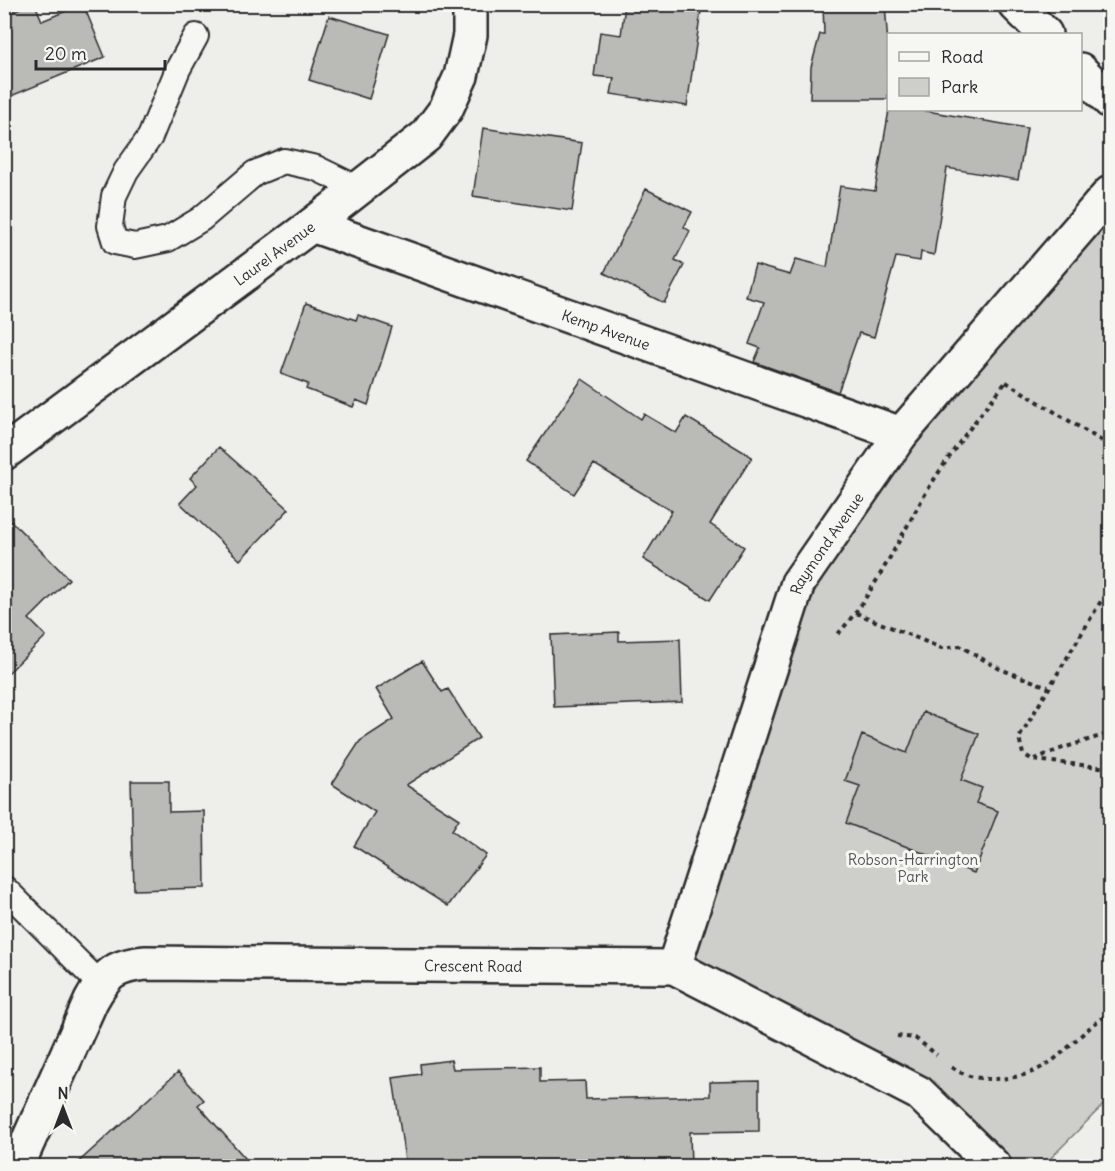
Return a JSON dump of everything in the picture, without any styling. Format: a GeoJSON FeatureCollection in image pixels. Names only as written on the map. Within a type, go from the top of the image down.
{"type":"FeatureCollection","features":[{"type":"Feature","properties":{"kind":"street","name":"Laurel Avenue"},"geometry":{"type":"LineString","coordinates":[[4,453],[312,225],[426,136],[446,109],[461,76],[470,35],[470,4]]}},
{"type":"Feature","properties":{"kind":"street"},"geometry":{"type":"LineString","coordinates":[[1015,4],[1044,33]]}},
{"type":"Feature","properties":{"kind":"street"},"geometry":{"type":"LineString","coordinates":[[1082,72],[1110,101]]}},
{"type":"Feature","properties":{"kind":"street","name":"Raymond Avenue"},"geometry":{"type":"LineString","coordinates":[[674,967],[798,582],[901,434],[1110,193]]}},
{"type":"Feature","properties":{"kind":"street","name":"Kemp Avenue"},"geometry":{"type":"LineString","coordinates":[[312,225],[901,434]]}},
{"type":"Feature","properties":{"kind":"street","name":"Crescent Road"},"geometry":{"type":"LineString","coordinates":[[16,1167],[90,1001],[100,984],[119,968],[146,963],[674,967],[919,1093],[994,1167]]}},
{"type":"Feature","properties":{"kind":"lane"},"geometry":{"type":"LineString","coordinates":[[196,36],[178,69],[150,137],[126,171],[114,196],[110,226],[115,242],[135,246],[168,239],[201,219],[255,173],[284,161],[316,168],[359,189]]}},
{"type":"Feature","properties":{"kind":"lane"},"geometry":{"type":"LineString","coordinates":[[4,888],[100,984]]}},
{"type":"Feature","properties":{"kind":"path"},"geometry":{"type":"LineString","coordinates":[[967,358],[1110,446]]}},
{"type":"Feature","properties":{"kind":"path"},"geometry":{"type":"LineString","coordinates":[[838,634],[856,613],[964,435],[1006,382]]}},
{"type":"Feature","properties":{"kind":"path"},"geometry":{"type":"LineString","coordinates":[[1110,586],[1019,738],[1023,754],[1033,760],[1110,768]]}},
{"type":"Feature","properties":{"kind":"path"},"geometry":{"type":"LineString","coordinates":[[856,613],[941,648],[960,646],[1000,669],[1048,687]]}},
{"type":"Feature","properties":{"kind":"path"},"geometry":{"type":"LineString","coordinates":[[1033,760],[1110,733]]}},
{"type":"Feature","properties":{"kind":"path"},"geometry":{"type":"LineString","coordinates":[[952,1067],[962,1074],[984,1079],[1011,1078],[1031,1074],[1060,1056],[1096,1022],[1110,1013]]}},
{"type":"Feature","properties":{"kind":"path"},"geometry":{"type":"LineString","coordinates":[[893,1035],[915,1038],[942,1060]]}},
{"type":"Feature","properties":{"kind":"green space","name":"Robson-Harrington Park"},"geometry":{"type":"Polygon","coordinates":[[[1110,193],[1110,1098],[1043,1166],[994,1166],[919,1093],[674,967],[798,583],[1110,193]]]}},
{"type":"Feature","properties":{"kind":"building"},"geometry":{"type":"Polygon","coordinates":[[[29,4],[35,4],[42,21],[83,4],[105,57],[4,99],[4,15],[29,4]]]}},
{"type":"Feature","properties":{"kind":"building"},"geometry":{"type":"Polygon","coordinates":[[[657,4],[702,4],[687,106],[611,94],[614,78],[594,76],[600,32],[621,35],[625,5],[656,10],[657,4]]]}},
{"type":"Feature","properties":{"kind":"building"},"geometry":{"type":"Polygon","coordinates":[[[823,4],[885,4],[887,99],[810,99],[811,67],[820,34],[824,34],[823,4]]]}},
{"type":"Feature","properties":{"kind":"building"},"geometry":{"type":"Polygon","coordinates":[[[329,16],[389,34],[369,99],[309,80],[329,16]]]}},
{"type":"Feature","properties":{"kind":"building"},"geometry":{"type":"Polygon","coordinates":[[[889,111],[927,111],[1027,128],[1018,180],[947,168],[934,255],[921,252],[920,261],[896,257],[874,337],[859,333],[838,392],[754,362],[760,348],[749,344],[764,302],[746,297],[755,265],[790,275],[796,259],[827,267],[840,186],[875,191],[889,111]]]}},
{"type":"Feature","properties":{"kind":"building"},"geometry":{"type":"Polygon","coordinates":[[[483,128],[582,143],[572,211],[473,196],[483,128]]]}},
{"type":"Feature","properties":{"kind":"building"},"geometry":{"type":"Polygon","coordinates":[[[646,189],[692,212],[684,227],[690,231],[675,260],[684,265],[664,303],[604,273],[646,189]]]}},
{"type":"Feature","properties":{"kind":"building"},"geometry":{"type":"Polygon","coordinates":[[[306,303],[356,320],[358,315],[392,327],[368,405],[356,400],[353,407],[306,389],[308,384],[281,374],[306,303]]]}},
{"type":"Feature","properties":{"kind":"building"},"geometry":{"type":"Polygon","coordinates":[[[582,379],[641,419],[644,414],[676,433],[686,417],[752,457],[710,524],[744,547],[710,600],[643,559],[672,511],[594,464],[574,494],[526,461],[582,379]]]}},
{"type":"Feature","properties":{"kind":"building"},"geometry":{"type":"Polygon","coordinates":[[[219,447],[289,509],[240,560],[180,503],[197,485],[190,478],[219,447]]]}},
{"type":"Feature","properties":{"kind":"building"},"geometry":{"type":"Polygon","coordinates":[[[4,514],[69,579],[29,619],[46,636],[4,677],[4,514]]]}},
{"type":"Feature","properties":{"kind":"building"},"geometry":{"type":"Polygon","coordinates":[[[619,632],[619,641],[680,639],[682,702],[554,707],[551,635],[619,632]]]}},
{"type":"Feature","properties":{"kind":"building"},"geometry":{"type":"Polygon","coordinates":[[[422,661],[442,692],[448,689],[479,738],[406,785],[459,819],[452,830],[486,855],[448,906],[354,846],[375,812],[332,784],[360,741],[394,719],[376,689],[422,661]]]}},
{"type":"Feature","properties":{"kind":"building"},"geometry":{"type":"Polygon","coordinates":[[[923,712],[979,734],[961,780],[982,788],[976,803],[998,811],[974,873],[846,823],[860,786],[845,781],[862,735],[907,753],[923,712]]]}},
{"type":"Feature","properties":{"kind":"building"},"geometry":{"type":"Polygon","coordinates":[[[131,781],[169,781],[169,812],[204,811],[205,888],[134,890],[131,781]]]}},
{"type":"Feature","properties":{"kind":"building"},"geometry":{"type":"Polygon","coordinates":[[[451,1060],[453,1069],[540,1067],[540,1082],[585,1081],[586,1099],[710,1096],[710,1082],[759,1081],[759,1131],[690,1132],[691,1167],[406,1167],[393,1078],[421,1074],[420,1064],[451,1060]]]}},
{"type":"Feature","properties":{"kind":"building"},"geometry":{"type":"Polygon","coordinates":[[[178,1072],[204,1100],[198,1105],[253,1167],[73,1167],[178,1072]]]}}]}
